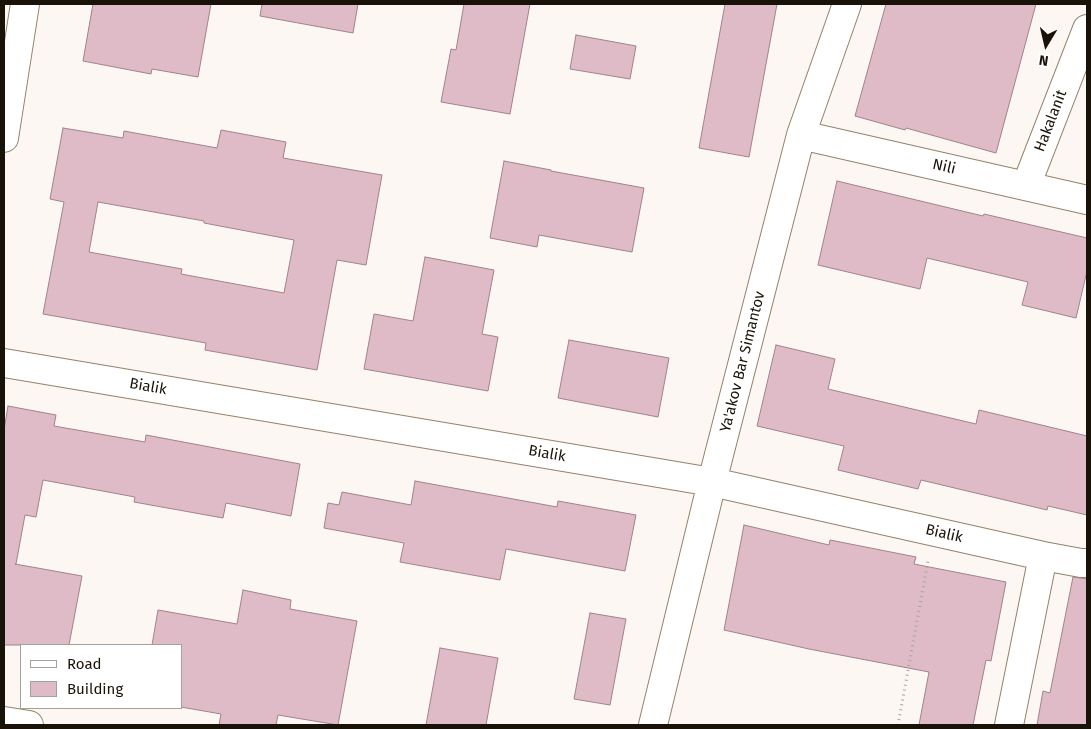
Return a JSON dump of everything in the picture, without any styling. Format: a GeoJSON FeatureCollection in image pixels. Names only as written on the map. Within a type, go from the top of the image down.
{"type":"FeatureCollection","features":[{"type":"Feature","properties":{"kind":"street"},"geometry":{"type":"LineString","coordinates":[[4,138],[25,4]]}},
{"type":"Feature","properties":{"kind":"street","name":"Ya'akov Bar Simantov"},"geometry":{"type":"LineString","coordinates":[[653,725],[712,482],[801,135],[847,4]]}},
{"type":"Feature","properties":{"kind":"street","name":"Hakalanit"},"geometry":{"type":"LineString","coordinates":[[1026,186],[1087,29]]}},
{"type":"Feature","properties":{"kind":"street","name":"Nili"},"geometry":{"type":"LineString","coordinates":[[801,135],[1087,200]]}},
{"type":"Feature","properties":{"kind":"street","name":"Bialik"},"geometry":{"type":"LineString","coordinates":[[4,363],[712,482],[1043,556],[1087,563]]}},
{"type":"Feature","properties":{"kind":"street"},"geometry":{"type":"LineString","coordinates":[[1009,725],[1043,556]]}},
{"type":"Feature","properties":{"kind":"street"},"geometry":{"type":"LineString","coordinates":[[4,721],[29,725]]}},
{"type":"Feature","properties":{"kind":"path"},"geometry":{"type":"LineString","coordinates":[[898,725],[934,531]]}},
{"type":"Feature","properties":{"kind":"building"},"geometry":{"type":"Polygon","coordinates":[[[93,4],[211,4],[198,77],[152,69],[151,74],[83,61],[93,4]]]}},
{"type":"Feature","properties":{"kind":"building"},"geometry":{"type":"Polygon","coordinates":[[[262,4],[358,4],[353,33],[260,16],[262,4]]]}},
{"type":"Feature","properties":{"kind":"building"},"geometry":{"type":"Polygon","coordinates":[[[464,4],[530,4],[510,114],[441,102],[451,49],[456,50],[464,4]]]}},
{"type":"Feature","properties":{"kind":"building"},"geometry":{"type":"Polygon","coordinates":[[[725,4],[777,4],[749,157],[699,148],[725,4]]]}},
{"type":"Feature","properties":{"kind":"building"},"geometry":{"type":"Polygon","coordinates":[[[886,4],[1036,4],[996,153],[855,116],[886,4]]]}},
{"type":"Feature","properties":{"kind":"building"},"geometry":{"type":"Polygon","coordinates":[[[576,35],[636,46],[630,79],[570,69],[576,35]]]}},
{"type":"Feature","properties":{"kind":"building"},"geometry":{"type":"Polygon","coordinates":[[[63,128],[123,138],[124,131],[217,148],[221,130],[286,142],[283,158],[382,175],[366,265],[337,260],[317,370],[205,350],[206,343],[43,314],[64,202],[50,199],[63,128]],[[98,202],[89,252],[182,269],[181,274],[284,293],[294,240],[204,223],[204,221],[98,202]]]}},
{"type":"Feature","properties":{"kind":"building"},"geometry":{"type":"Polygon","coordinates":[[[504,161],[644,188],[632,252],[539,235],[537,247],[490,238],[504,161]]]}},
{"type":"Feature","properties":{"kind":"building"},"geometry":{"type":"Polygon","coordinates":[[[837,181],[983,216],[984,214],[1087,238],[1087,271],[1076,318],[1022,305],[1028,282],[927,258],[920,289],[818,265],[837,181]]]}},
{"type":"Feature","properties":{"kind":"building"},"geometry":{"type":"Polygon","coordinates":[[[425,257],[494,270],[482,334],[498,337],[488,391],[364,369],[374,314],[413,321],[425,257]]]}},
{"type":"Feature","properties":{"kind":"building"},"geometry":{"type":"Polygon","coordinates":[[[569,340],[669,358],[658,417],[558,398],[569,340]]]}},
{"type":"Feature","properties":{"kind":"building"},"geometry":{"type":"Polygon","coordinates":[[[776,345],[835,359],[828,389],[976,424],[979,410],[1087,436],[1087,515],[1048,506],[1047,510],[921,480],[918,489],[838,470],[844,446],[757,426],[776,345]]]}},
{"type":"Feature","properties":{"kind":"building"},"geometry":{"type":"Polygon","coordinates":[[[8,406],[56,415],[54,426],[145,442],[146,435],[300,464],[291,516],[226,503],[223,518],[134,502],[135,497],[43,480],[36,517],[25,515],[15,564],[82,576],[69,644],[4,645],[4,430],[8,406]]]}},
{"type":"Feature","properties":{"kind":"building"},"geometry":{"type":"Polygon","coordinates":[[[415,481],[557,507],[558,501],[636,515],[625,571],[506,549],[500,580],[400,562],[404,543],[324,528],[328,503],[339,505],[342,492],[411,505],[415,481]]]}},
{"type":"Feature","properties":{"kind":"building"},"geometry":{"type":"Polygon","coordinates":[[[744,525],[829,545],[830,540],[916,557],[914,564],[1006,582],[991,661],[986,660],[973,725],[919,725],[929,672],[809,649],[724,630],[744,525]]]}},
{"type":"Feature","properties":{"kind":"building"},"geometry":{"type":"Polygon","coordinates":[[[1073,577],[1087,579],[1087,725],[1037,725],[1043,691],[1050,693],[1073,577]]]}},
{"type":"Feature","properties":{"kind":"building"},"geometry":{"type":"Polygon","coordinates":[[[243,590],[291,600],[290,609],[357,621],[338,725],[278,715],[276,725],[219,725],[221,714],[182,707],[182,644],[152,644],[158,610],[237,624],[243,590]]]}},
{"type":"Feature","properties":{"kind":"building"},"geometry":{"type":"Polygon","coordinates":[[[590,613],[626,619],[610,705],[574,699],[590,613]]]}},
{"type":"Feature","properties":{"kind":"building"},"geometry":{"type":"Polygon","coordinates":[[[440,648],[498,658],[486,725],[426,725],[440,648]]]}}]}
